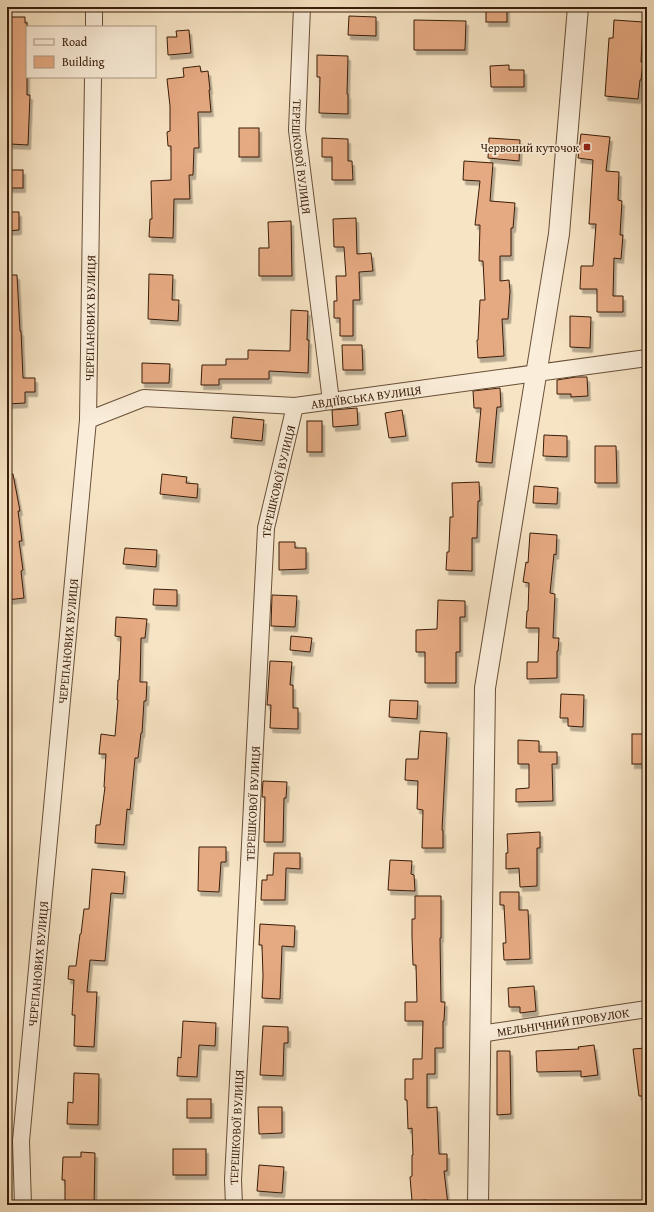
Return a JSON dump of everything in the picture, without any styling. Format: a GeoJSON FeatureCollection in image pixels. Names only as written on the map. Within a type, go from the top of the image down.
{"type":"FeatureCollection","features":[{"type":"Feature","properties":{"kind":"street"},"geometry":{"type":"LineString","coordinates":[[94,7],[94,26]]}},
{"type":"Feature","properties":{"kind":"street","name":"ТЕРЕШКОВОЇ ВУЛИЦЯ"},"geometry":{"type":"LineString","coordinates":[[302,7],[297,130],[331,401]]}},
{"type":"Feature","properties":{"kind":"street"},"geometry":{"type":"LineString","coordinates":[[478,1205],[485,688],[559,234],[578,7]]}},
{"type":"Feature","properties":{"kind":"street","name":"ЧЕРЕПАНОВИХ ВУЛИЦЯ"},"geometry":{"type":"LineString","coordinates":[[23,1205],[21,1141],[88,420],[93,78]]}},
{"type":"Feature","properties":{"kind":"street","name":"АВДІЇВСЬКА ВУЛИЦЯ"},"geometry":{"type":"LineString","coordinates":[[88,420],[144,398],[295,406],[647,358]]}},
{"type":"Feature","properties":{"kind":"street","name":"ТЕРЕШКОВОЇ ВУЛИЦЯ"},"geometry":{"type":"LineString","coordinates":[[234,1205],[233,1180],[266,528],[295,406]]}},
{"type":"Feature","properties":{"kind":"street","name":"МЕЛЬНIЧНИЙ ПРОВУЛОК"},"geometry":{"type":"LineString","coordinates":[[480,1034],[647,1009]]}},
{"type":"Feature","properties":{"kind":"building"},"geometry":{"type":"Polygon","coordinates":[[[486,7],[507,7],[507,22],[486,22],[486,7]]]}},
{"type":"Feature","properties":{"kind":"building"},"geometry":{"type":"Polygon","coordinates":[[[349,16],[376,17],[376,36],[348,35],[349,16]]]}},
{"type":"Feature","properties":{"kind":"building"},"geometry":{"type":"Polygon","coordinates":[[[7,17],[25,17],[25,23],[27,23],[27,95],[30,95],[28,145],[10,144],[11,113],[7,113],[7,17]]]}},
{"type":"Feature","properties":{"kind":"building"},"geometry":{"type":"Polygon","coordinates":[[[414,20],[466,21],[465,50],[414,50],[414,20]]]}},
{"type":"Feature","properties":{"kind":"building"},"geometry":{"type":"Polygon","coordinates":[[[614,20],[643,22],[641,62],[643,62],[638,99],[605,96],[609,38],[613,38],[614,20]]]}},
{"type":"Feature","properties":{"kind":"building"},"geometry":{"type":"Polygon","coordinates":[[[189,30],[191,53],[168,55],[167,37],[177,37],[176,31],[189,30]]]}},
{"type":"Feature","properties":{"kind":"building"},"geometry":{"type":"Polygon","coordinates":[[[317,55],[348,56],[348,114],[319,113],[320,77],[317,77],[317,55]]]}},
{"type":"Feature","properties":{"kind":"building"},"geometry":{"type":"Polygon","coordinates":[[[509,65],[509,70],[524,70],[524,87],[491,87],[490,66],[509,65]]]}},
{"type":"Feature","properties":{"kind":"building"},"geometry":{"type":"Polygon","coordinates":[[[200,66],[201,72],[208,71],[211,112],[198,112],[199,148],[194,148],[193,175],[189,175],[190,199],[174,199],[173,238],[149,237],[150,219],[152,219],[151,181],[171,180],[171,146],[168,146],[167,132],[170,131],[170,106],[167,79],[184,77],[183,68],[200,66]]]}},
{"type":"Feature","properties":{"kind":"building"},"geometry":{"type":"Polygon","coordinates":[[[239,128],[259,128],[259,157],[239,157],[239,128]]]}},
{"type":"Feature","properties":{"kind":"building"},"geometry":{"type":"Polygon","coordinates":[[[581,134],[610,137],[606,171],[619,172],[618,200],[622,201],[620,235],[623,235],[621,259],[614,258],[613,296],[623,296],[623,312],[597,312],[597,289],[580,289],[581,266],[593,266],[596,224],[589,224],[593,160],[578,158],[581,134]]]}},
{"type":"Feature","properties":{"kind":"building"},"geometry":{"type":"Polygon","coordinates":[[[322,138],[348,139],[348,161],[352,161],[353,180],[332,180],[332,157],[322,157],[322,138]]]}},
{"type":"Feature","properties":{"kind":"building"},"geometry":{"type":"Polygon","coordinates":[[[489,138],[520,140],[519,161],[488,158],[489,138]]]}},
{"type":"Feature","properties":{"kind":"building"},"geometry":{"type":"Polygon","coordinates":[[[464,161],[493,163],[490,201],[515,203],[513,228],[511,228],[511,256],[500,256],[500,281],[509,280],[510,291],[508,319],[502,319],[504,356],[478,358],[477,340],[480,300],[485,300],[483,261],[479,261],[480,225],[475,225],[480,181],[463,180],[464,161]]]}},
{"type":"Feature","properties":{"kind":"building"},"geometry":{"type":"Polygon","coordinates":[[[7,170],[23,170],[23,188],[7,188],[7,170]]]}},
{"type":"Feature","properties":{"kind":"building"},"geometry":{"type":"Polygon","coordinates":[[[7,212],[19,212],[19,230],[7,231],[7,212]]]}},
{"type":"Feature","properties":{"kind":"building"},"geometry":{"type":"Polygon","coordinates":[[[356,218],[357,254],[371,253],[373,271],[359,272],[360,300],[353,300],[353,336],[340,336],[340,318],[334,318],[334,301],[337,301],[336,276],[346,276],[344,247],[334,247],[333,219],[356,218]]]}},
{"type":"Feature","properties":{"kind":"building"},"geometry":{"type":"Polygon","coordinates":[[[291,221],[292,276],[259,276],[259,248],[269,248],[268,222],[291,221]]]}},
{"type":"Feature","properties":{"kind":"building"},"geometry":{"type":"Polygon","coordinates":[[[149,274],[173,275],[172,300],[179,300],[178,321],[148,319],[149,274]]]}},
{"type":"Feature","properties":{"kind":"building"},"geometry":{"type":"Polygon","coordinates":[[[7,275],[17,275],[23,378],[35,378],[35,392],[25,392],[25,403],[7,404],[7,275]]]}},
{"type":"Feature","properties":{"kind":"building"},"geometry":{"type":"Polygon","coordinates":[[[291,310],[308,311],[308,373],[269,371],[269,379],[219,379],[219,385],[201,385],[202,365],[226,365],[226,359],[248,359],[248,350],[290,351],[291,310]]]}},
{"type":"Feature","properties":{"kind":"building"},"geometry":{"type":"Polygon","coordinates":[[[570,316],[591,317],[590,348],[570,347],[570,316]]]}},
{"type":"Feature","properties":{"kind":"building"},"geometry":{"type":"Polygon","coordinates":[[[342,345],[362,345],[363,370],[343,370],[342,345]]]}},
{"type":"Feature","properties":{"kind":"building"},"geometry":{"type":"Polygon","coordinates":[[[142,363],[170,364],[169,383],[142,383],[142,363]]]}},
{"type":"Feature","properties":{"kind":"building"},"geometry":{"type":"Polygon","coordinates":[[[587,377],[588,396],[571,397],[571,394],[557,394],[557,380],[587,377]]]}},
{"type":"Feature","properties":{"kind":"building"},"geometry":{"type":"Polygon","coordinates":[[[500,388],[501,407],[497,407],[492,463],[476,462],[481,408],[474,408],[473,391],[500,388]]]}},
{"type":"Feature","properties":{"kind":"building"},"geometry":{"type":"Polygon","coordinates":[[[357,408],[358,425],[333,427],[332,410],[357,408]]]}},
{"type":"Feature","properties":{"kind":"building"},"geometry":{"type":"Polygon","coordinates":[[[402,410],[406,436],[389,438],[385,413],[402,410]]]}},
{"type":"Feature","properties":{"kind":"building"},"geometry":{"type":"Polygon","coordinates":[[[233,417],[264,420],[262,441],[231,438],[233,417]]]}},
{"type":"Feature","properties":{"kind":"building"},"geometry":{"type":"Polygon","coordinates":[[[307,421],[322,421],[322,452],[307,452],[307,421]]]}},
{"type":"Feature","properties":{"kind":"building"},"geometry":{"type":"Polygon","coordinates":[[[544,435],[567,436],[567,457],[543,456],[544,435]]]}},
{"type":"Feature","properties":{"kind":"building"},"geometry":{"type":"Polygon","coordinates":[[[595,446],[616,446],[617,483],[595,483],[595,446]]]}},
{"type":"Feature","properties":{"kind":"building"},"geometry":{"type":"Polygon","coordinates":[[[7,474],[13,474],[20,511],[18,511],[22,541],[19,541],[23,570],[21,571],[24,598],[7,600],[7,474]]]}},
{"type":"Feature","properties":{"kind":"building"},"geometry":{"type":"Polygon","coordinates":[[[162,474],[187,477],[186,483],[198,484],[197,498],[160,494],[162,474]]]}},
{"type":"Feature","properties":{"kind":"building"},"geometry":{"type":"Polygon","coordinates":[[[479,482],[480,501],[478,501],[477,538],[472,538],[472,571],[446,570],[447,552],[449,552],[450,517],[453,517],[452,483],[479,482]]]}},
{"type":"Feature","properties":{"kind":"building"},"geometry":{"type":"Polygon","coordinates":[[[534,486],[558,488],[557,504],[533,503],[534,486]]]}},
{"type":"Feature","properties":{"kind":"building"},"geometry":{"type":"Polygon","coordinates":[[[530,533],[557,535],[556,555],[554,554],[550,593],[555,594],[553,638],[559,638],[557,651],[557,678],[527,679],[527,662],[538,662],[539,628],[526,628],[529,583],[523,582],[526,562],[528,563],[530,533]]]}},
{"type":"Feature","properties":{"kind":"building"},"geometry":{"type":"Polygon","coordinates":[[[279,542],[295,542],[295,548],[306,548],[306,569],[279,570],[279,542]]]}},
{"type":"Feature","properties":{"kind":"building"},"geometry":{"type":"Polygon","coordinates":[[[125,548],[157,550],[156,567],[123,564],[125,548]]]}},
{"type":"Feature","properties":{"kind":"building"},"geometry":{"type":"Polygon","coordinates":[[[154,589],[177,590],[177,606],[153,605],[154,589]]]}},
{"type":"Feature","properties":{"kind":"building"},"geometry":{"type":"Polygon","coordinates":[[[272,595],[297,596],[295,627],[271,626],[272,595]]]}},
{"type":"Feature","properties":{"kind":"building"},"geometry":{"type":"Polygon","coordinates":[[[438,600],[465,601],[465,617],[460,617],[460,652],[456,652],[456,683],[425,683],[425,652],[416,652],[416,630],[437,629],[438,600]]]}},
{"type":"Feature","properties":{"kind":"building"},"geometry":{"type":"Polygon","coordinates":[[[116,617],[147,619],[145,638],[141,638],[140,682],[147,682],[146,701],[144,701],[142,733],[138,758],[135,758],[130,810],[127,809],[124,845],[95,843],[96,825],[100,825],[105,787],[106,754],[99,754],[101,734],[115,736],[121,637],[115,636],[116,617]]]}},
{"type":"Feature","properties":{"kind":"building"},"geometry":{"type":"Polygon","coordinates":[[[291,636],[312,638],[310,652],[290,650],[291,636]]]}},
{"type":"Feature","properties":{"kind":"building"},"geometry":{"type":"Polygon","coordinates":[[[270,661],[292,662],[290,685],[293,685],[293,708],[298,708],[298,729],[270,728],[271,705],[267,705],[270,661]]]}},
{"type":"Feature","properties":{"kind":"building"},"geometry":{"type":"Polygon","coordinates":[[[561,694],[584,695],[583,727],[568,726],[568,718],[560,718],[561,694]]]}},
{"type":"Feature","properties":{"kind":"building"},"geometry":{"type":"Polygon","coordinates":[[[390,700],[418,701],[417,719],[389,717],[390,700]]]}},
{"type":"Feature","properties":{"kind":"building"},"geometry":{"type":"Polygon","coordinates":[[[420,731],[447,733],[442,830],[443,848],[422,848],[423,810],[417,809],[418,781],[405,780],[406,759],[418,759],[420,731]]]}},
{"type":"Feature","properties":{"kind":"building"},"geometry":{"type":"Polygon","coordinates":[[[632,734],[647,734],[647,764],[632,764],[632,734]]]}},
{"type":"Feature","properties":{"kind":"building"},"geometry":{"type":"Polygon","coordinates":[[[518,740],[539,741],[539,752],[557,752],[557,764],[552,764],[553,801],[516,802],[516,789],[529,788],[529,764],[518,764],[518,740]]]}},
{"type":"Feature","properties":{"kind":"building"},"geometry":{"type":"Polygon","coordinates":[[[263,781],[287,782],[286,798],[284,798],[283,842],[264,842],[265,797],[262,797],[263,781]]]}},
{"type":"Feature","properties":{"kind":"building"},"geometry":{"type":"Polygon","coordinates":[[[540,832],[540,848],[537,848],[537,886],[520,887],[519,868],[506,869],[506,853],[508,853],[507,834],[540,832]]]}},
{"type":"Feature","properties":{"kind":"building"},"geometry":{"type":"Polygon","coordinates":[[[199,847],[226,847],[226,862],[221,862],[219,892],[198,891],[199,847]]]}},
{"type":"Feature","properties":{"kind":"building"},"geometry":{"type":"Polygon","coordinates":[[[274,853],[300,853],[300,869],[286,868],[285,900],[261,900],[262,880],[267,880],[267,875],[273,875],[274,853]]]}},
{"type":"Feature","properties":{"kind":"building"},"geometry":{"type":"Polygon","coordinates":[[[390,860],[412,861],[411,874],[414,875],[415,891],[388,890],[390,860]]]}},
{"type":"Feature","properties":{"kind":"building"},"geometry":{"type":"Polygon","coordinates":[[[92,869],[125,872],[123,894],[111,893],[105,961],[90,960],[87,992],[97,992],[94,1047],[74,1046],[75,1015],[72,1015],[74,980],[68,979],[69,966],[76,966],[84,909],[89,909],[92,869]]]}},
{"type":"Feature","properties":{"kind":"building"},"geometry":{"type":"Polygon","coordinates":[[[500,892],[519,892],[519,910],[528,910],[530,959],[504,960],[503,943],[506,943],[504,905],[500,905],[500,892]]]}},
{"type":"Feature","properties":{"kind":"building"},"geometry":{"type":"Polygon","coordinates":[[[415,896],[441,896],[441,1002],[445,1002],[443,1048],[435,1048],[435,1074],[427,1074],[427,1108],[437,1107],[439,1154],[447,1154],[447,1171],[444,1171],[448,1205],[427,1205],[427,1200],[412,1201],[410,1177],[412,1176],[413,1155],[412,1128],[408,1129],[407,1100],[405,1100],[405,1079],[413,1079],[413,1059],[422,1059],[423,1021],[405,1021],[405,1002],[417,1002],[416,965],[413,965],[412,937],[412,919],[415,919],[415,896]]]}},
{"type":"Feature","properties":{"kind":"building"},"geometry":{"type":"Polygon","coordinates":[[[260,924],[295,926],[294,947],[282,946],[280,999],[262,998],[263,976],[262,945],[259,945],[260,924]]]}},
{"type":"Feature","properties":{"kind":"building"},"geometry":{"type":"Polygon","coordinates":[[[534,986],[536,1011],[520,1013],[520,1007],[509,1007],[508,988],[534,986]]]}},
{"type":"Feature","properties":{"kind":"building"},"geometry":{"type":"Polygon","coordinates":[[[183,1021],[216,1023],[215,1046],[199,1045],[197,1077],[177,1076],[178,1057],[181,1058],[183,1021]]]}},
{"type":"Feature","properties":{"kind":"building"},"geometry":{"type":"Polygon","coordinates":[[[263,1026],[288,1027],[288,1043],[284,1043],[283,1076],[260,1075],[263,1026]]]}},
{"type":"Feature","properties":{"kind":"building"},"geometry":{"type":"Polygon","coordinates":[[[594,1045],[598,1075],[581,1077],[581,1071],[537,1072],[536,1051],[579,1049],[578,1047],[594,1045]]]}},
{"type":"Feature","properties":{"kind":"building"},"geometry":{"type":"Polygon","coordinates":[[[646,1048],[647,1096],[639,1096],[633,1049],[646,1048]]]}},
{"type":"Feature","properties":{"kind":"building"},"geometry":{"type":"Polygon","coordinates":[[[497,1051],[510,1051],[511,1114],[497,1115],[497,1051]]]}},
{"type":"Feature","properties":{"kind":"building"},"geometry":{"type":"Polygon","coordinates":[[[74,1073],[99,1074],[98,1125],[67,1124],[68,1102],[73,1103],[74,1073]]]}},
{"type":"Feature","properties":{"kind":"building"},"geometry":{"type":"Polygon","coordinates":[[[187,1099],[211,1099],[211,1118],[187,1118],[187,1099]]]}},
{"type":"Feature","properties":{"kind":"building"},"geometry":{"type":"Polygon","coordinates":[[[258,1107],[282,1107],[282,1133],[259,1134],[258,1107]]]}},
{"type":"Feature","properties":{"kind":"building"},"geometry":{"type":"Polygon","coordinates":[[[173,1149],[206,1149],[206,1175],[173,1175],[173,1149]]]}},
{"type":"Feature","properties":{"kind":"building"},"geometry":{"type":"Polygon","coordinates":[[[81,1152],[95,1153],[94,1205],[65,1205],[65,1180],[62,1180],[63,1157],[81,1157],[81,1152]]]}},
{"type":"Feature","properties":{"kind":"building"},"geometry":{"type":"Polygon","coordinates":[[[259,1165],[284,1167],[282,1193],[257,1191],[259,1165]]]}},
{"type":"Feature","properties":{"kind":"place","name":"Червоний куточок"},"geometry":{"type":"Point","coordinates":[587,147]}}]}
